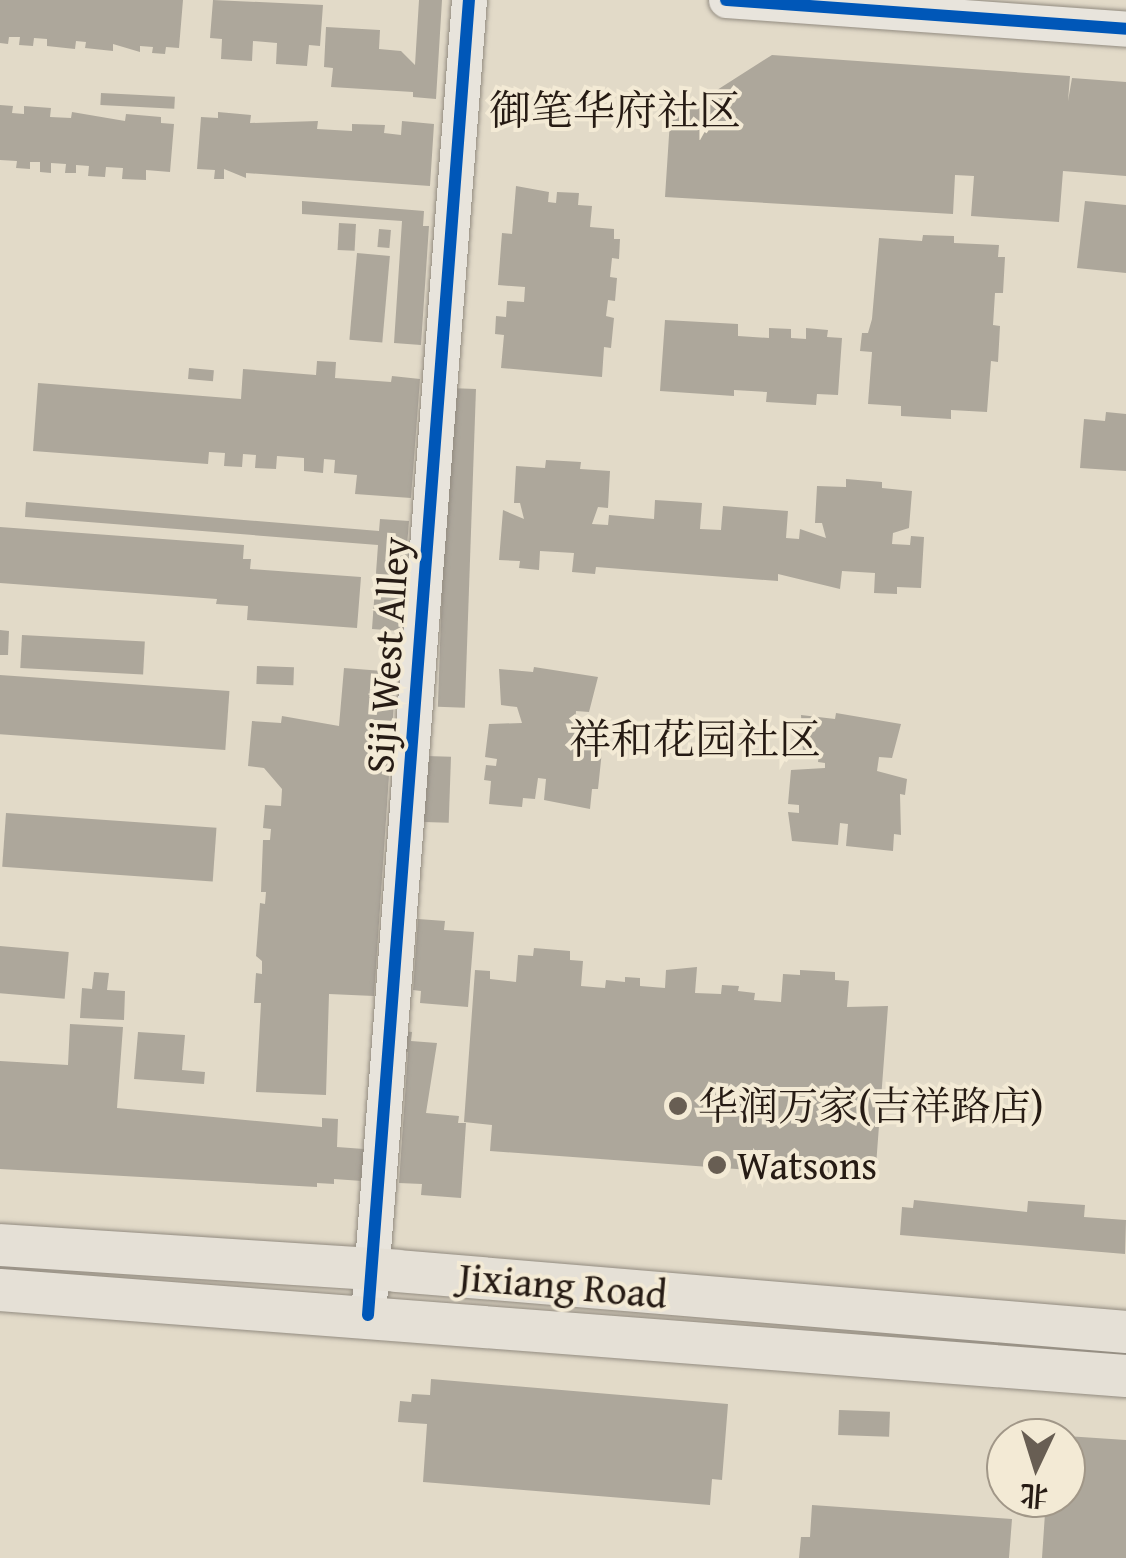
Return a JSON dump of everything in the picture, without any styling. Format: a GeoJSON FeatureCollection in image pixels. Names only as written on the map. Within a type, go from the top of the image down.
{"type":"FeatureCollection","features":[{"type":"Feature","properties":{"kind":"main road","name":"Jixiang Road"},"geometry":{"type":"LineString","coordinates":[[0,1245],[372,1270],[1126,1332]]}},
{"type":"Feature","properties":{"kind":"main road","name":"Jixiang Road"},"geometry":{"type":"LineString","coordinates":[[0,1290],[368,1315],[1126,1376]]}},
{"type":"Feature","properties":{"kind":"street","name":"Siji West Alley"},"geometry":{"type":"LineString","coordinates":[[368,1315],[470,0]]}},
{"type":"Feature","properties":{"kind":"street"},"geometry":{"type":"LineString","coordinates":[[726,0],[1126,29]]}},
{"type":"Feature","properties":{"kind":"building"},"geometry":{"type":"Polygon","coordinates":[[[0,0],[183,0],[179,48],[166,47],[165,54],[152,53],[153,47],[140,46],[140,52],[113,44],[113,51],[85,48],[86,42],[76,41],[75,49],[47,46],[47,39],[34,38],[33,46],[19,45],[20,37],[9,37],[8,44],[0,43],[0,0]]]}},
{"type":"Feature","properties":{"kind":"building"},"geometry":{"type":"Polygon","coordinates":[[[213,0],[323,5],[320,46],[309,45],[307,66],[276,64],[277,43],[253,41],[252,61],[221,59],[222,39],[210,38],[213,0]]]}},
{"type":"Feature","properties":{"kind":"building"},"geometry":{"type":"Polygon","coordinates":[[[419,0],[442,0],[436,99],[413,97],[413,92],[331,87],[333,68],[324,67],[326,27],[380,30],[379,49],[401,51],[415,65],[419,0]]]}},
{"type":"Feature","properties":{"kind":"building"},"geometry":{"type":"Polygon","coordinates":[[[772,55],[1070,76],[1068,101],[1072,78],[1126,82],[1126,176],[1063,171],[1059,222],[971,216],[974,176],[955,175],[953,214],[665,197],[670,120],[772,55]]]}},
{"type":"Feature","properties":{"kind":"building"},"geometry":{"type":"Polygon","coordinates":[[[101,93],[175,97],[174,109],[100,105],[101,93]]]}},
{"type":"Feature","properties":{"kind":"building"},"geometry":{"type":"Polygon","coordinates":[[[0,105],[13,106],[12,113],[24,114],[24,106],[51,108],[50,117],[71,118],[72,112],[125,121],[126,114],[161,117],[161,123],[174,124],[170,172],[146,170],[146,180],[122,179],[123,168],[106,167],[105,177],[88,176],[89,166],[76,165],[76,173],[65,173],[66,164],[51,163],[51,173],[40,172],[40,162],[30,162],[30,169],[16,168],[17,161],[0,160],[0,105]]]}},
{"type":"Feature","properties":{"kind":"building"},"geometry":{"type":"Polygon","coordinates":[[[218,112],[251,115],[250,123],[318,121],[317,129],[352,131],[352,124],[385,125],[384,133],[401,135],[402,121],[434,124],[430,186],[246,173],[246,178],[224,169],[224,179],[214,179],[215,170],[197,169],[201,117],[218,118],[218,112]]]}},
{"type":"Feature","properties":{"kind":"building"},"geometry":{"type":"Polygon","coordinates":[[[516,186],[549,192],[548,202],[556,203],[557,192],[579,193],[578,205],[592,206],[590,227],[614,229],[614,239],[620,239],[619,259],[612,258],[610,277],[617,278],[615,301],[608,300],[606,316],[614,318],[611,348],[604,347],[602,377],[501,368],[504,335],[495,334],[496,316],[506,317],[507,301],[524,302],[525,287],[498,285],[502,233],[512,234],[516,186]]]}},
{"type":"Feature","properties":{"kind":"building"},"geometry":{"type":"Polygon","coordinates":[[[302,201],[424,211],[423,226],[429,226],[421,345],[394,343],[402,221],[302,214],[302,201]]]}},
{"type":"Feature","properties":{"kind":"building"},"geometry":{"type":"Polygon","coordinates":[[[1085,201],[1126,205],[1126,273],[1077,268],[1085,201]]]}},
{"type":"Feature","properties":{"kind":"building"},"geometry":{"type":"Polygon","coordinates":[[[339,223],[356,224],[355,251],[338,250],[339,223]]]}},
{"type":"Feature","properties":{"kind":"building"},"geometry":{"type":"Polygon","coordinates":[[[379,229],[391,230],[389,248],[377,247],[379,229]]]}},
{"type":"Feature","properties":{"kind":"building"},"geometry":{"type":"Polygon","coordinates":[[[923,235],[954,236],[954,243],[999,245],[998,257],[1005,257],[1003,293],[995,293],[993,325],[1000,326],[998,362],[991,361],[987,412],[951,410],[951,419],[901,416],[901,406],[868,404],[872,352],[860,351],[862,333],[868,333],[872,319],[879,238],[922,241],[923,235]]]}},
{"type":"Feature","properties":{"kind":"building"},"geometry":{"type":"Polygon","coordinates":[[[357,253],[390,256],[382,343],[349,340],[357,253]]]}},
{"type":"Feature","properties":{"kind":"building"},"geometry":{"type":"Polygon","coordinates":[[[665,320],[738,324],[738,336],[769,338],[769,328],[791,329],[791,338],[806,339],[806,328],[828,330],[827,337],[842,338],[838,395],[817,394],[816,405],[766,402],[767,392],[734,390],[734,396],[660,391],[665,320]]]}},
{"type":"Feature","properties":{"kind":"building"},"geometry":{"type":"Polygon","coordinates":[[[317,361],[336,362],[335,378],[391,382],[392,376],[420,379],[411,498],[355,494],[357,475],[334,473],[335,460],[324,459],[323,473],[304,471],[304,458],[277,456],[276,469],[255,468],[256,455],[243,454],[242,467],[224,466],[225,453],[209,452],[208,464],[33,451],[38,383],[241,399],[243,369],[316,375],[317,361]]]}},
{"type":"Feature","properties":{"kind":"building"},"geometry":{"type":"Polygon","coordinates":[[[189,368],[214,370],[213,381],[188,379],[189,368]]]}},
{"type":"Feature","properties":{"kind":"building"},"geometry":{"type":"Polygon","coordinates":[[[449,388],[476,389],[465,708],[438,707],[449,388]]]}},
{"type":"Feature","properties":{"kind":"building"},"geometry":{"type":"Polygon","coordinates":[[[1106,412],[1126,414],[1126,471],[1080,468],[1084,419],[1105,421],[1106,412]]]}},
{"type":"Feature","properties":{"kind":"building"},"geometry":{"type":"Polygon","coordinates":[[[546,460],[581,462],[580,469],[610,471],[608,508],[598,507],[592,524],[608,525],[609,515],[654,519],[655,500],[702,503],[700,529],[721,530],[723,506],[788,511],[786,538],[799,539],[800,529],[826,538],[822,523],[815,523],[817,486],[846,487],[846,479],[882,482],[882,488],[912,491],[909,528],[893,533],[892,544],[910,545],[911,536],[924,537],[921,588],[897,587],[897,594],[874,593],[875,573],[842,571],[840,589],[778,574],[778,581],[596,567],[595,574],[572,572],[574,553],[540,551],[539,570],[519,568],[520,561],[499,560],[503,510],[524,519],[520,503],[514,503],[516,466],[545,468],[546,460]]]}},
{"type":"Feature","properties":{"kind":"building"},"geometry":{"type":"Polygon","coordinates":[[[26,502],[379,531],[380,519],[409,521],[400,631],[372,629],[378,545],[25,517],[26,502]]]}},
{"type":"Feature","properties":{"kind":"building"},"geometry":{"type":"Polygon","coordinates":[[[0,527],[244,545],[243,559],[251,559],[250,569],[361,577],[357,628],[247,620],[248,606],[216,604],[217,599],[0,583],[0,527]]]}},
{"type":"Feature","properties":{"kind":"building"},"geometry":{"type":"Polygon","coordinates":[[[0,630],[9,631],[8,655],[0,655],[0,630]]]}},
{"type":"Feature","properties":{"kind":"building"},"geometry":{"type":"Polygon","coordinates":[[[22,635],[145,641],[143,674],[20,668],[22,635]]]}},
{"type":"Feature","properties":{"kind":"building"},"geometry":{"type":"Polygon","coordinates":[[[257,666],[294,667],[293,685],[256,684],[257,666]]]}},
{"type":"Feature","properties":{"kind":"building"},"geometry":{"type":"Polygon","coordinates":[[[534,667],[598,677],[589,712],[576,711],[575,724],[604,732],[598,789],[592,789],[590,809],[544,800],[546,779],[538,778],[535,799],[523,798],[522,807],[489,804],[491,781],[484,780],[486,765],[496,766],[497,759],[485,757],[489,724],[522,723],[517,707],[501,705],[499,669],[533,672],[534,667]]]}},
{"type":"Feature","properties":{"kind":"building"},"geometry":{"type":"Polygon","coordinates":[[[344,668],[396,672],[374,996],[329,994],[326,1095],[256,1092],[261,1003],[254,1003],[256,973],[262,974],[262,961],[256,956],[260,903],[265,904],[266,892],[261,892],[263,840],[270,840],[271,829],[263,828],[265,805],[281,806],[282,789],[264,768],[248,766],[252,721],[281,723],[282,716],[339,726],[344,668]]]}},
{"type":"Feature","properties":{"kind":"building"},"geometry":{"type":"Polygon","coordinates":[[[0,675],[229,691],[225,750],[0,734],[0,675]]]}},
{"type":"Feature","properties":{"kind":"building"},"geometry":{"type":"Polygon","coordinates":[[[836,713],[901,724],[892,758],[879,757],[877,771],[907,779],[905,795],[900,794],[901,835],[894,834],[893,851],[846,846],[848,824],[840,823],[838,845],[792,841],[788,812],[799,813],[799,805],[788,804],[791,770],[825,768],[825,763],[818,762],[819,753],[803,752],[801,715],[835,719],[836,713]]]}},
{"type":"Feature","properties":{"kind":"building"},"geometry":{"type":"Polygon","coordinates":[[[426,756],[451,757],[449,823],[424,822],[426,756]]]}},
{"type":"Feature","properties":{"kind":"building"},"geometry":{"type":"Polygon","coordinates":[[[6,813],[216,828],[213,882],[2,867],[6,813]]]}},
{"type":"Feature","properties":{"kind":"building"},"geometry":{"type":"Polygon","coordinates":[[[418,919],[445,921],[444,930],[474,932],[468,1007],[420,1003],[421,991],[413,990],[418,919]]]}},
{"type":"Feature","properties":{"kind":"building"},"geometry":{"type":"Polygon","coordinates":[[[0,946],[69,952],[65,999],[0,993],[0,946]]]}},
{"type":"Feature","properties":{"kind":"building"},"geometry":{"type":"Polygon","coordinates":[[[534,948],[570,951],[570,960],[583,961],[581,986],[605,988],[606,980],[625,982],[625,977],[640,978],[640,986],[665,988],[666,970],[697,967],[695,993],[721,994],[722,985],[739,986],[738,991],[755,993],[754,1000],[781,1002],[783,974],[800,975],[800,970],[835,972],[835,980],[849,981],[847,1007],[888,1006],[875,1179],[490,1151],[492,1125],[464,1122],[475,970],[490,971],[490,979],[516,982],[518,955],[533,956],[534,948]]]}},
{"type":"Feature","properties":{"kind":"building"},"geometry":{"type":"Polygon","coordinates":[[[94,972],[109,973],[107,990],[125,991],[124,1020],[80,1018],[82,988],[92,989],[94,972]]]}},
{"type":"Feature","properties":{"kind":"building"},"geometry":{"type":"Polygon","coordinates":[[[70,1024],[123,1027],[117,1108],[322,1127],[322,1118],[338,1119],[337,1147],[364,1149],[362,1181],[334,1179],[334,1184],[317,1183],[317,1187],[0,1169],[0,1061],[68,1065],[70,1024]]]}},
{"type":"Feature","properties":{"kind":"building"},"geometry":{"type":"Polygon","coordinates":[[[401,1031],[412,1032],[411,1041],[437,1043],[426,1113],[459,1116],[458,1123],[466,1123],[461,1198],[421,1195],[422,1184],[399,1183],[408,1052],[399,1051],[401,1031]]]}},
{"type":"Feature","properties":{"kind":"building"},"geometry":{"type":"Polygon","coordinates":[[[138,1032],[185,1035],[182,1070],[205,1072],[204,1084],[134,1079],[138,1032]]]}},
{"type":"Feature","properties":{"kind":"building"},"geometry":{"type":"Polygon","coordinates":[[[914,1200],[1027,1212],[1028,1201],[1085,1205],[1084,1217],[1126,1220],[1125,1254],[900,1235],[902,1207],[913,1208],[914,1200]]]}},
{"type":"Feature","properties":{"kind":"building"},"geometry":{"type":"Polygon","coordinates":[[[431,1379],[728,1404],[722,1480],[712,1479],[710,1505],[423,1482],[427,1424],[398,1422],[400,1401],[411,1402],[412,1394],[430,1395],[431,1379]]]}},
{"type":"Feature","properties":{"kind":"building"},"geometry":{"type":"Polygon","coordinates":[[[839,1410],[890,1412],[889,1437],[838,1435],[839,1410]]]}},
{"type":"Feature","properties":{"kind":"building"},"geometry":{"type":"Polygon","coordinates":[[[1086,1437],[1126,1440],[1126,1558],[1042,1558],[1045,1518],[1086,1518],[1086,1437]]]}},
{"type":"Feature","properties":{"kind":"building"},"geometry":{"type":"Polygon","coordinates":[[[812,1505],[1012,1519],[1009,1558],[799,1558],[801,1537],[810,1537],[812,1505]]]}},
{"type":"Feature","properties":{"kind":"cycle path"},"geometry":{"type":"LineString","coordinates":[[368,1315],[469,0]]}},
{"type":"Feature","properties":{"kind":"cycle path"},"geometry":{"type":"LineString","coordinates":[[726,0],[1126,29]]}},
{"type":"Feature","properties":{"kind":"place","name":"华润万家(吉祥路店)"},"geometry":{"type":"Point","coordinates":[678,1106]}},
{"type":"Feature","properties":{"kind":"place","name":"Watsons"},"geometry":{"type":"Point","coordinates":[717,1165]}},
{"type":"Feature","properties":{"kind":"district","name":"御笔华府社区"},"geometry":{"type":"Point","coordinates":[615,110]}},
{"type":"Feature","properties":{"kind":"district","name":"祥和花园社区"},"geometry":{"type":"Point","coordinates":[695,739]}}]}
